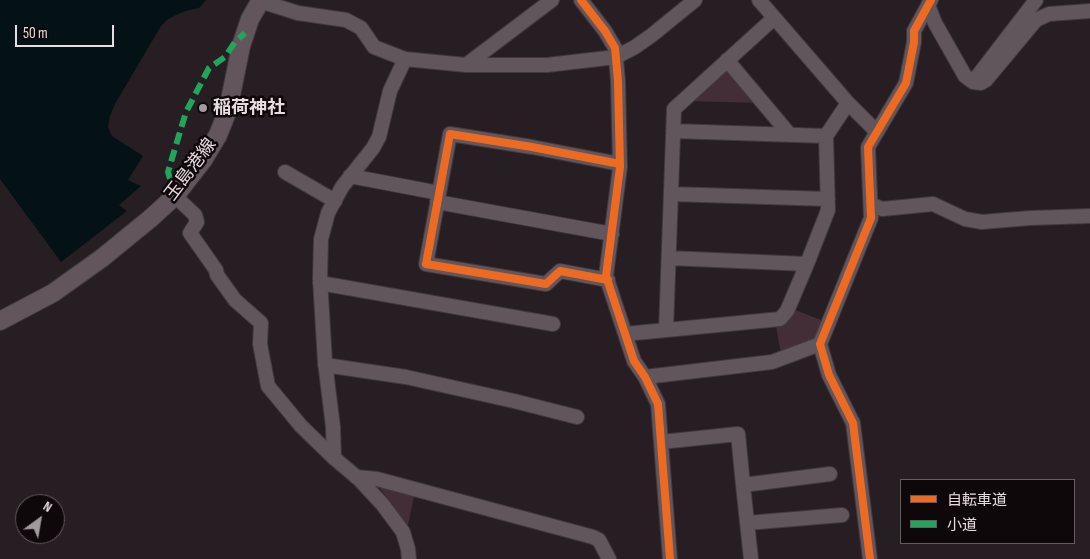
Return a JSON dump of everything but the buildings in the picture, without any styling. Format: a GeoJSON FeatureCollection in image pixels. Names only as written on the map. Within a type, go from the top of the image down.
{"type":"FeatureCollection","features":[{"type":"Feature","properties":{"kind":"main road","name":"玉島港線"},"geometry":{"type":"LineString","coordinates":[[0,320],[53,293],[102,258],[175,196],[218,135],[228,110],[240,46],[250,19],[260,0]]}},
{"type":"Feature","properties":{"kind":"street"},"geometry":{"type":"LineString","coordinates":[[260,0],[298,13],[346,20],[361,28],[374,47],[405,59],[466,65],[547,65],[616,57],[652,35],[695,0]]}},
{"type":"Feature","properties":{"kind":"street"},"geometry":{"type":"LineString","coordinates":[[466,65],[552,0]]}},
{"type":"Feature","properties":{"kind":"street"},"geometry":{"type":"LineString","coordinates":[[581,0],[605,31],[615,48],[620,164],[606,276],[634,361],[658,404],[670,559]]}},
{"type":"Feature","properties":{"kind":"street"},"geometry":{"type":"LineString","coordinates":[[759,0],[848,103],[878,132]]}},
{"type":"Feature","properties":{"kind":"street"},"geometry":{"type":"LineString","coordinates":[[973,82],[1036,0]]}},
{"type":"Feature","properties":{"kind":"street"},"geometry":{"type":"LineString","coordinates":[[930,3],[935,23],[965,76],[973,82],[980,83],[986,80],[1036,20],[1049,14],[1090,11]]}},
{"type":"Feature","properties":{"kind":"street"},"geometry":{"type":"LineString","coordinates":[[870,559],[853,423],[829,375],[820,344],[870,218],[868,147],[906,83],[914,42],[914,31],[930,3]]}},
{"type":"Feature","properties":{"kind":"street"},"geometry":{"type":"LineString","coordinates":[[666,330],[674,109],[774,18]]}},
{"type":"Feature","properties":{"kind":"street"},"geometry":{"type":"LineString","coordinates":[[334,458],[320,283],[321,239],[328,213],[350,176],[373,148],[379,137],[390,91],[405,59]]}},
{"type":"Feature","properties":{"kind":"street"},"geometry":{"type":"LineString","coordinates":[[727,60],[790,134]]}},
{"type":"Feature","properties":{"kind":"street"},"geometry":{"type":"LineString","coordinates":[[625,334],[780,319],[787,311],[828,210],[826,136],[848,103]]}},
{"type":"Feature","properties":{"kind":"street"},"geometry":{"type":"LineString","coordinates":[[673,131],[826,136]]}},
{"type":"Feature","properties":{"kind":"street"},"geometry":{"type":"LineString","coordinates":[[608,280],[560,271],[546,284],[426,264],[450,134],[620,164]]}},
{"type":"Feature","properties":{"kind":"street"},"geometry":{"type":"LineString","coordinates":[[284,172],[335,201]]}},
{"type":"Feature","properties":{"kind":"street"},"geometry":{"type":"LineString","coordinates":[[350,176],[438,198],[612,234]]}},
{"type":"Feature","properties":{"kind":"street"},"geometry":{"type":"LineString","coordinates":[[671,194],[828,199]]}},
{"type":"Feature","properties":{"kind":"street"},"geometry":{"type":"LineString","coordinates":[[175,196],[195,215],[197,222],[190,233],[216,270],[217,275],[235,300],[261,323],[260,344],[268,386],[301,426],[383,505],[403,532],[409,559]]}},
{"type":"Feature","properties":{"kind":"street"},"geometry":{"type":"LineString","coordinates":[[871,204],[882,209],[933,204],[965,218],[982,222],[1090,216]]}},
{"type":"Feature","properties":{"kind":"street"},"geometry":{"type":"LineString","coordinates":[[669,258],[807,264]]}},
{"type":"Feature","properties":{"kind":"street"},"geometry":{"type":"LineString","coordinates":[[320,283],[553,324]]}},
{"type":"Feature","properties":{"kind":"street"},"geometry":{"type":"LineString","coordinates":[[644,377],[772,362],[820,344]]}},
{"type":"Feature","properties":{"kind":"street"},"geometry":{"type":"LineString","coordinates":[[326,365],[406,377],[577,417]]}},
{"type":"Feature","properties":{"kind":"street"},"geometry":{"type":"LineString","coordinates":[[661,442],[738,434],[751,559]]}},
{"type":"Feature","properties":{"kind":"street"},"geometry":{"type":"LineString","coordinates":[[743,484],[830,474]]}},
{"type":"Feature","properties":{"kind":"street"},"geometry":{"type":"LineString","coordinates":[[356,477],[377,479],[593,537],[599,540],[609,559]]}},
{"type":"Feature","properties":{"kind":"street"},"geometry":{"type":"LineString","coordinates":[[747,523],[842,515]]}},
{"type":"Feature","properties":{"kind":"shaded area"},"geometry":{"type":"Polygon","coordinates":[[[0,0],[206,0],[199,8],[176,15],[168,19],[161,26],[115,104],[110,116],[108,127],[112,136],[143,156],[128,180],[141,186],[119,205],[127,211],[61,262],[0,179],[0,0]]]}},
{"type":"Feature","properties":{"kind":"shaded area"},"geometry":{"type":"Polygon","coordinates":[[[724,70],[731,71],[760,103],[689,101],[724,70]]]}},
{"type":"Feature","properties":{"kind":"shaded area"},"geometry":{"type":"Polygon","coordinates":[[[795,310],[824,321],[817,342],[781,354],[776,326],[795,310]]]}},
{"type":"Feature","properties":{"kind":"shaded area"},"geometry":{"type":"Polygon","coordinates":[[[378,486],[414,496],[408,525],[403,523],[393,505],[378,486]]]}},
{"type":"Feature","properties":{"kind":"marked path"},"geometry":{"type":"LineString","coordinates":[[175,196],[168,172],[186,112],[209,68],[225,57],[235,42],[245,33]]}},
{"type":"Feature","properties":{"kind":"cycle path"},"geometry":{"type":"LineString","coordinates":[[581,0],[605,31],[615,48],[618,81],[620,167],[606,276],[634,361],[645,377],[658,404],[670,559]]}},
{"type":"Feature","properties":{"kind":"cycle path"},"geometry":{"type":"LineString","coordinates":[[870,559],[853,423],[829,375],[820,344],[871,218],[868,147],[906,83],[914,42],[914,31],[931,0]]}},
{"type":"Feature","properties":{"kind":"cycle path"},"geometry":{"type":"LineString","coordinates":[[608,280],[560,271],[546,284],[426,264],[450,134],[620,164]]}},
{"type":"Feature","properties":{"kind":"place","name":"稲荷神社"},"geometry":{"type":"Point","coordinates":[203,108]}}]}
